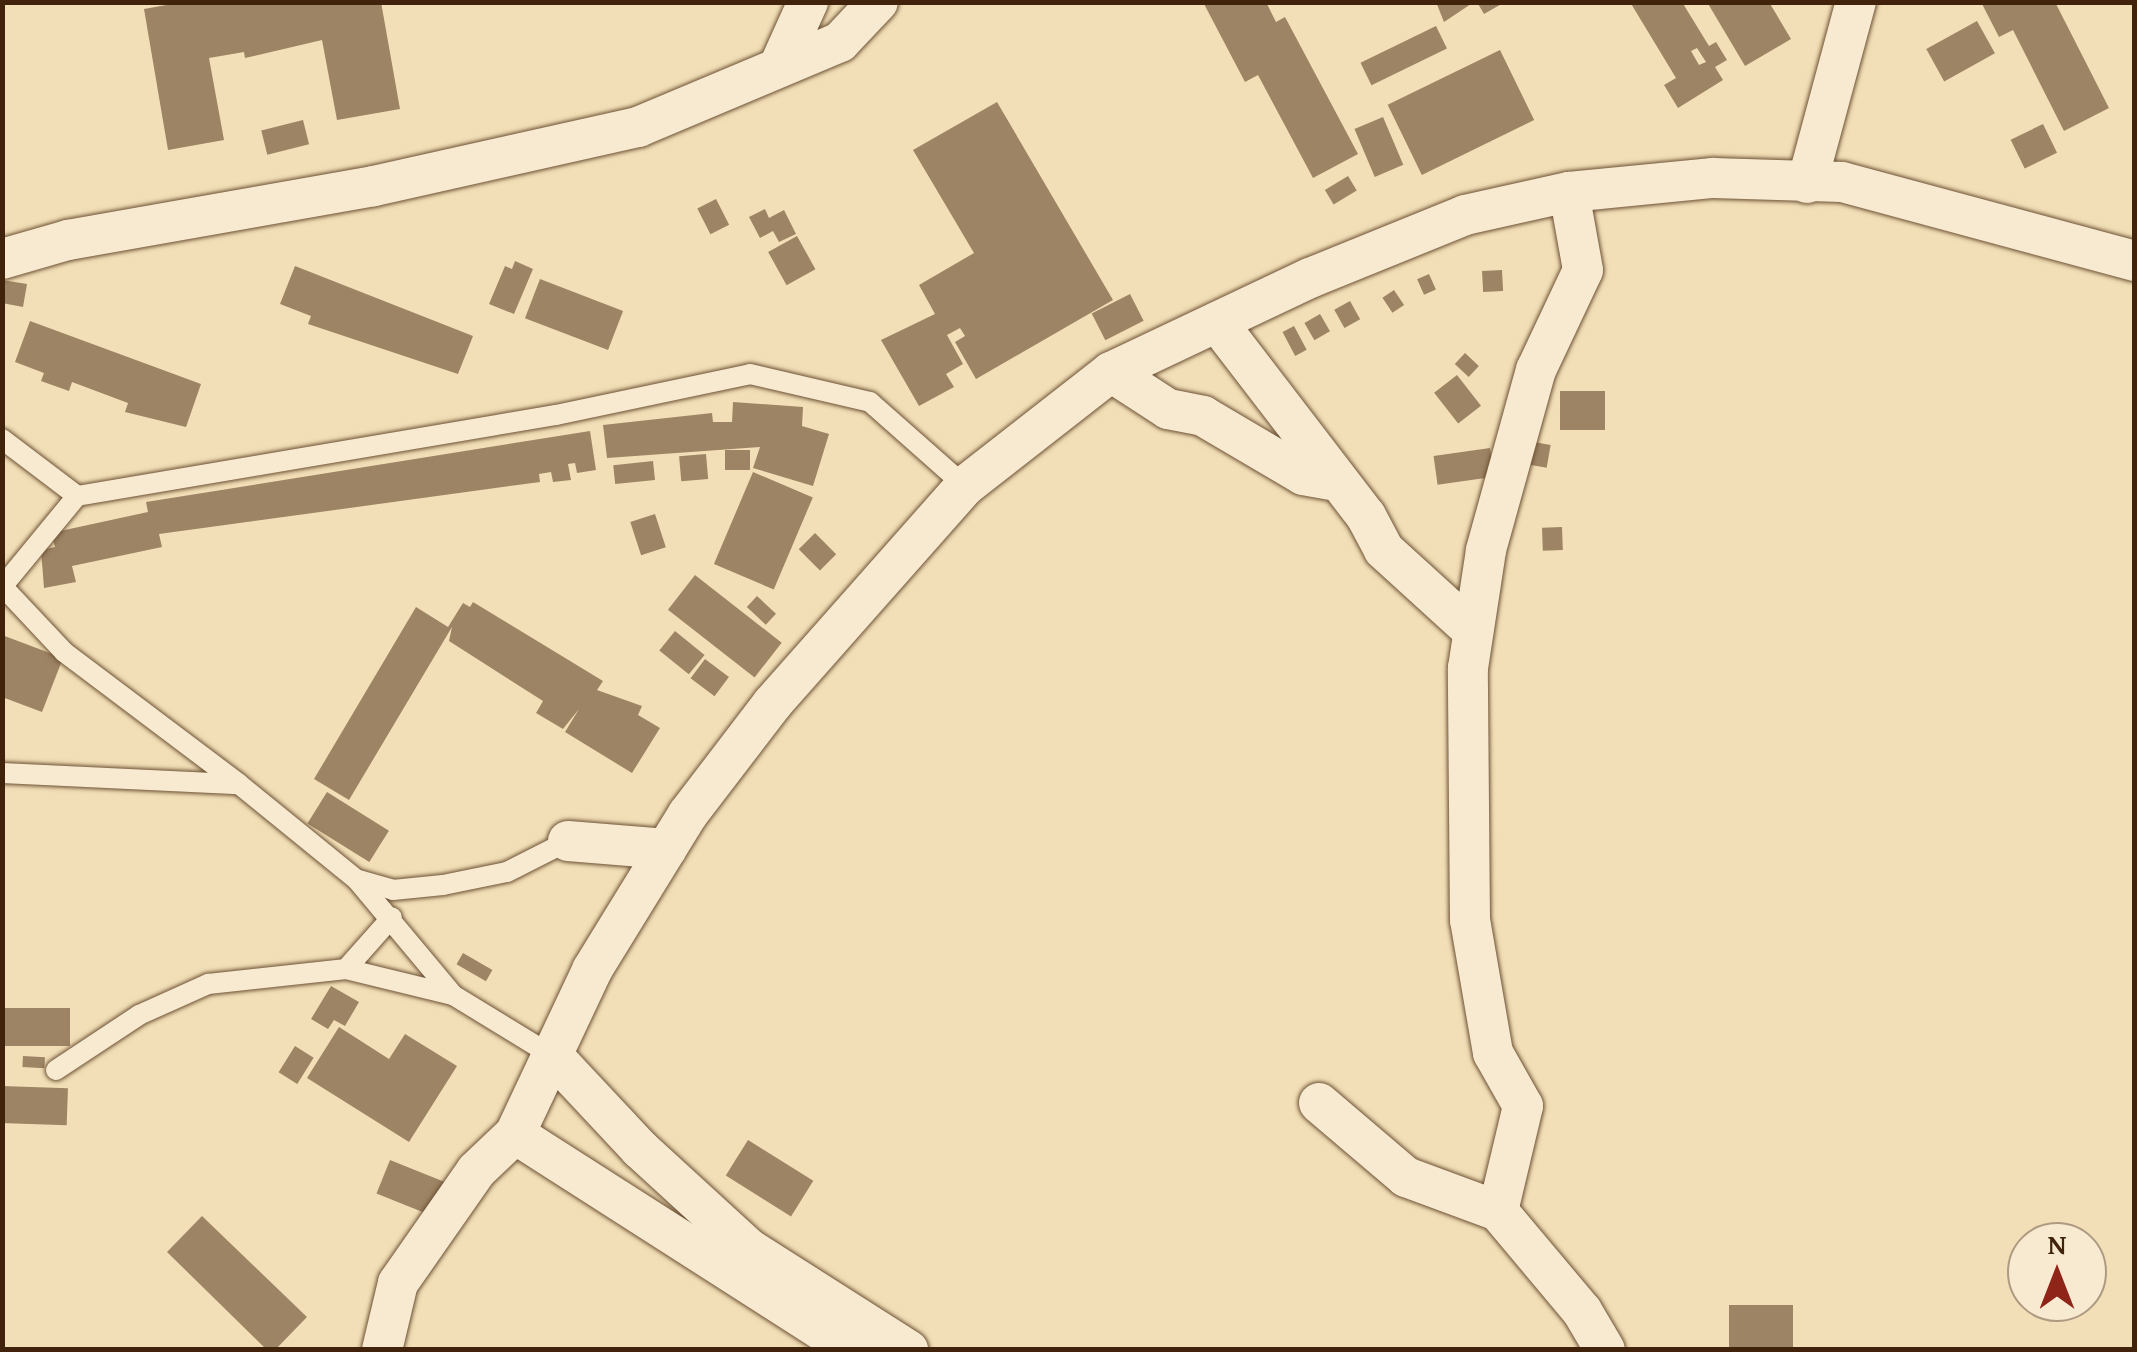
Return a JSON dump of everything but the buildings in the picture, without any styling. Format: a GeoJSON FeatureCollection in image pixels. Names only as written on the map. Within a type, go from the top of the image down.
{"type":"FeatureCollection","features":[{"type":"Feature","properties":{"kind":"street"},"geometry":{"type":"LineString","coordinates":[[780,64],[808,2]]}},
{"type":"Feature","properties":{"kind":"street"},"geometry":{"type":"LineString","coordinates":[[2,259],[68,240],[374,186],[638,127],[840,42],[878,2]]}},
{"type":"Feature","properties":{"kind":"street"},"geometry":{"type":"LineString","coordinates":[[1807,183],[1856,2]]}},
{"type":"Feature","properties":{"kind":"street"},"geometry":{"type":"LineString","coordinates":[[382,1350],[398,1283],[476,1171],[515,1134],[592,970],[667,849],[772,704],[965,486],[1112,372],[1464,215],[1569,192],[1714,178],[1842,182],[2133,260]]}},
{"type":"Feature","properties":{"kind":"street"},"geometry":{"type":"LineString","coordinates":[[1498,1212],[1524,1106],[1492,1053],[1470,920],[1468,668],[1486,550],[1536,370],[1583,270],[1569,192]]}},
{"type":"Feature","properties":{"kind":"street"},"geometry":{"type":"LineString","coordinates":[[1217,322],[1398,566],[1473,631]]}},
{"type":"Feature","properties":{"kind":"street"},"geometry":{"type":"LineString","coordinates":[[1112,372],[1168,409],[1203,416],[1303,475],[1334,480]]}},
{"type":"Feature","properties":{"kind":"street"},"geometry":{"type":"LineString","coordinates":[[568,841],[667,849]]}},
{"type":"Feature","properties":{"kind":"street"},"geometry":{"type":"LineString","coordinates":[[553,1056],[640,1149],[748,1248],[908,1350]]}},
{"type":"Feature","properties":{"kind":"street"},"geometry":{"type":"LineString","coordinates":[[1319,1103],[1406,1177],[1498,1212],[1582,1311],[1605,1350]]}},
{"type":"Feature","properties":{"kind":"street"},"geometry":{"type":"LineString","coordinates":[[515,1134],[853,1350]]}},
{"type":"Feature","properties":{"kind":"lane"},"geometry":{"type":"LineString","coordinates":[[453,996],[358,880],[64,652],[3,587],[76,496],[176,483],[750,374],[870,402],[965,486]]}},
{"type":"Feature","properties":{"kind":"lane"},"geometry":{"type":"LineString","coordinates":[[2,440],[76,496]]}},
{"type":"Feature","properties":{"kind":"lane"},"geometry":{"type":"LineString","coordinates":[[2,773],[238,784]]}},
{"type":"Feature","properties":{"kind":"lane"},"geometry":{"type":"LineString","coordinates":[[358,880],[393,890],[443,885],[507,872],[568,841]]}},
{"type":"Feature","properties":{"kind":"lane"},"geometry":{"type":"LineString","coordinates":[[346,969],[392,917]]}},
{"type":"Feature","properties":{"kind":"lane"},"geometry":{"type":"LineString","coordinates":[[56,1070],[139,1015],[208,984],[346,969],[453,996],[553,1056]]}}]}
